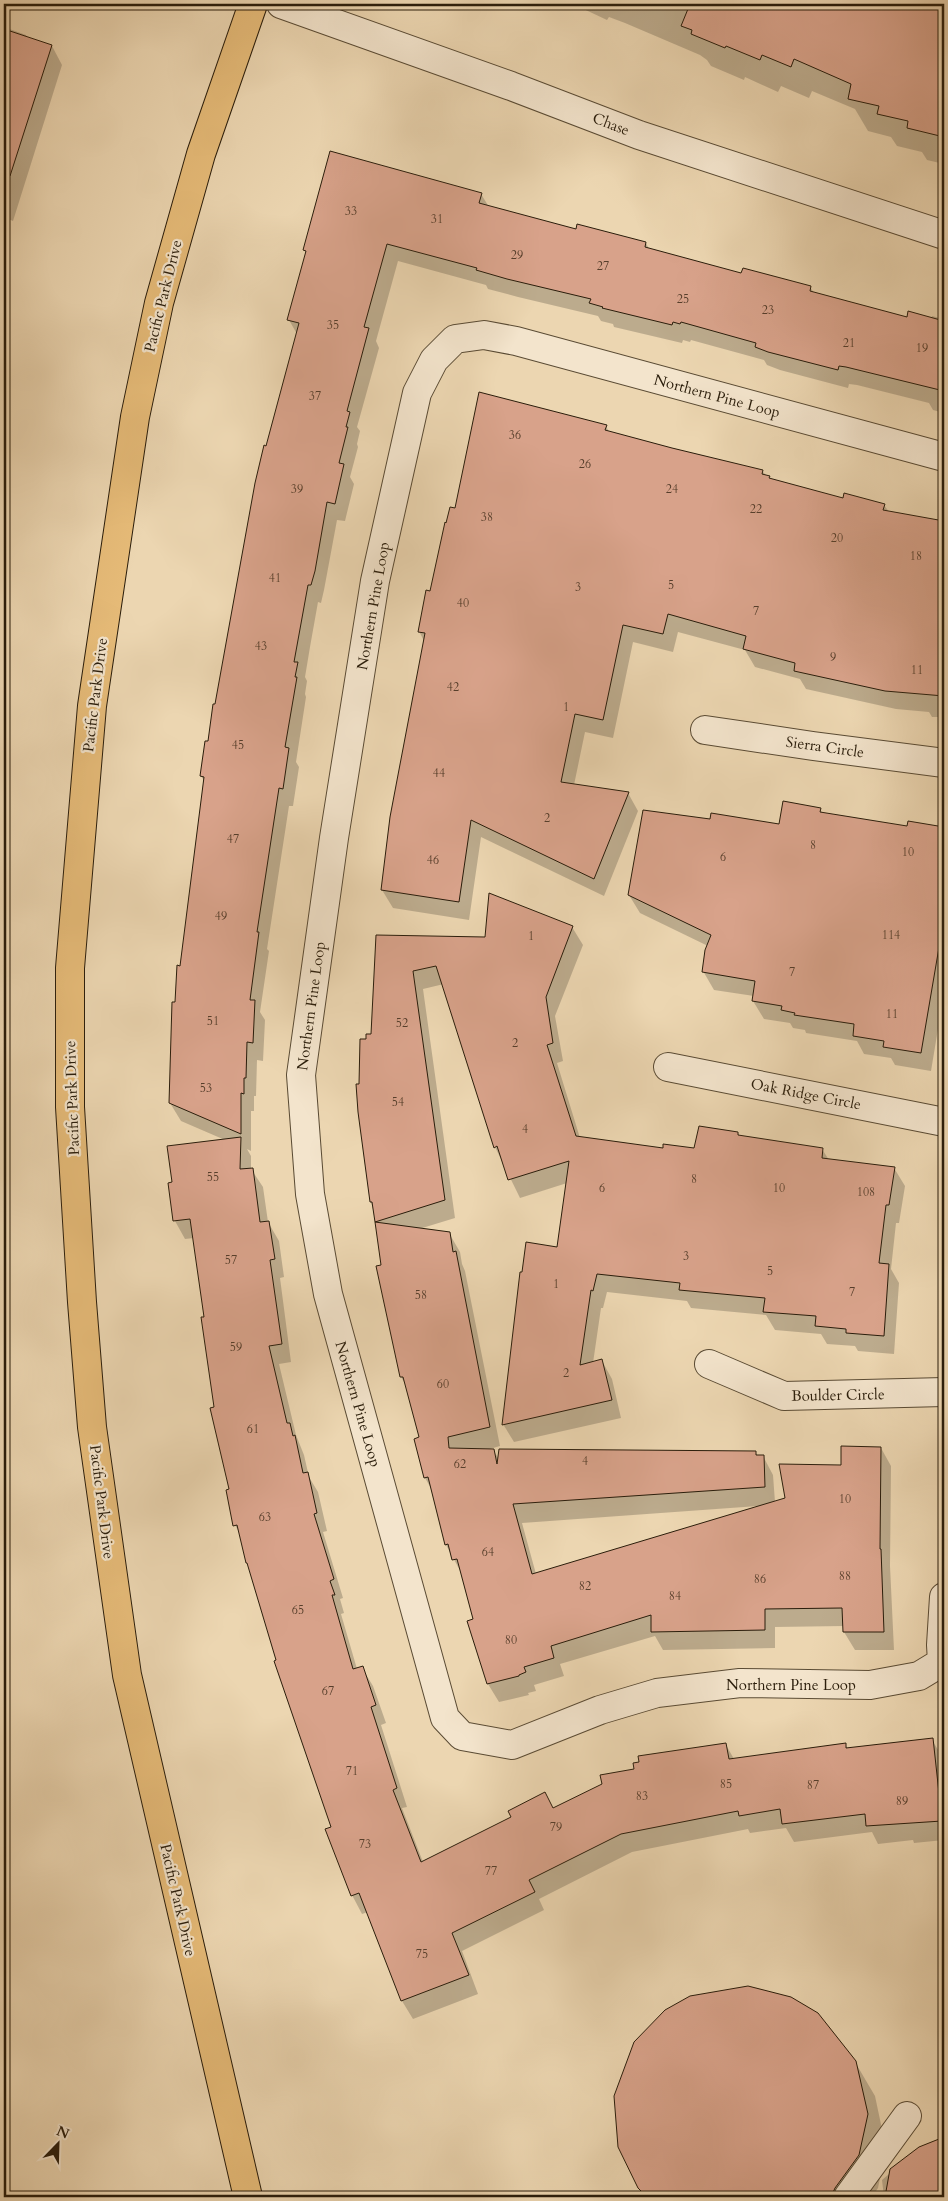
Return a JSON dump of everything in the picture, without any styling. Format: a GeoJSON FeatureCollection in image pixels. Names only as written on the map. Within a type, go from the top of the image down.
{"type":"FeatureCollection","features":[{"type":"Feature","properties":{"kind":"main road","name":"Pacific Park Drive"},"geometry":{"type":"LineString","coordinates":[[248,2197],[127,1674],[92,1427],[82,1302],[70,1087],[70,968],[92,706],[135,417],[159,303],[201,154],[253,4]]}},
{"type":"Feature","properties":{"kind":"street","name":"Chase"},"geometry":{"type":"LineString","coordinates":[[281,4],[511,86],[638,135],[944,235]]}},
{"type":"Feature","properties":{"kind":"street","name":"Northern Pine Loop"},"geometry":{"type":"LineString","coordinates":[[944,457],[484,334],[455,339],[434,360],[416,394],[375,581],[334,838],[301,1075],[310,1194],[328,1294],[446,1718],[462,1736],[512,1745],[600,1710],[657,1693],[740,1683],[870,1685],[919,1676],[943,1665],[941,1645],[944,1597]]}},
{"type":"Feature","properties":{"kind":"street","name":"Sierra Circle"},"geometry":{"type":"LineString","coordinates":[[705,730],[944,763]]}},
{"type":"Feature","properties":{"kind":"street","name":"Oak Ridge Circle"},"geometry":{"type":"LineString","coordinates":[[668,1067],[944,1122]]}},
{"type":"Feature","properties":{"kind":"street","name":"Boulder Circle"},"geometry":{"type":"LineString","coordinates":[[709,1364],[784,1396],[944,1392]]}},
{"type":"Feature","properties":{"kind":"street"},"geometry":{"type":"LineString","coordinates":[[848,2197],[907,2116]]}},
{"type":"Feature","properties":{"kind":"building"},"geometry":{"type":"Polygon","coordinates":[[[690,4],[944,4],[944,137],[907,128],[908,121],[877,114],[879,106],[848,99],[851,84],[794,59],[791,67],[762,55],[760,60],[691,34],[692,30],[681,26],[690,4]]]}},
{"type":"Feature","properties":{"kind":"building"},"geometry":{"type":"Polygon","coordinates":[[[4,29],[52,45],[10,176],[4,175],[4,29]]]}},
{"type":"Feature","properties":{"kind":"building"},"geometry":{"type":"Polygon","coordinates":[[[330,151],[482,193],[479,203],[576,229],[577,224],[646,242],[645,247],[741,273],[743,268],[811,286],[810,291],[907,317],[908,311],[944,321],[944,391],[846,367],[839,366],[838,370],[768,352],[755,347],[756,343],[681,322],[680,324],[673,322],[672,325],[602,308],[589,303],[591,299],[507,279],[476,270],[477,268],[387,244],[364,327],[369,328],[347,411],[350,412],[346,427],[348,427],[339,463],[344,464],[335,504],[327,502],[315,571],[311,585],[308,585],[294,662],[298,662],[295,677],[297,677],[285,747],[289,748],[283,789],[279,788],[257,932],[259,932],[250,1000],[255,1000],[253,1043],[247,1042],[246,1078],[244,1078],[244,1094],[241,1093],[241,1134],[169,1103],[172,1002],[175,1002],[177,965],[180,966],[204,777],[200,776],[205,741],[208,741],[213,704],[215,704],[255,483],[299,323],[287,320],[306,251],[303,250],[330,151]]]}},
{"type":"Feature","properties":{"kind":"building"},"geometry":{"type":"Polygon","coordinates":[[[479,392],[607,425],[605,430],[763,470],[762,474],[770,476],[769,478],[843,498],[844,493],[885,504],[883,510],[944,521],[944,696],[885,691],[794,671],[795,663],[743,649],[746,636],[668,614],[663,634],[623,625],[603,720],[575,714],[561,782],[629,792],[594,879],[471,820],[459,902],[381,890],[390,817],[425,633],[418,632],[426,590],[430,591],[450,507],[455,508],[479,392]]]}},
{"type":"Feature","properties":{"kind":"building"},"geometry":{"type":"Polygon","coordinates":[[[783,801],[821,808],[820,812],[907,826],[908,821],[944,827],[944,918],[921,1053],[883,1047],[884,1041],[853,1036],[854,1024],[794,1015],[795,1013],[781,1010],[782,1006],[752,1001],[755,981],[702,972],[705,950],[711,935],[628,895],[643,810],[710,819],[711,813],[779,824],[783,801]]]}},
{"type":"Feature","properties":{"kind":"building"},"geometry":{"type":"Polygon","coordinates":[[[489,893],[573,926],[546,997],[553,1043],[547,1045],[576,1136],[663,1148],[663,1144],[694,1148],[699,1126],[738,1132],[738,1135],[823,1148],[822,1158],[895,1167],[889,1205],[886,1205],[879,1263],[889,1264],[884,1336],[846,1333],[846,1329],[815,1326],[816,1316],[763,1312],[765,1298],[679,1290],[680,1283],[597,1274],[593,1291],[591,1290],[580,1365],[602,1359],[612,1400],[502,1425],[520,1272],[522,1272],[526,1242],[557,1247],[569,1161],[508,1180],[497,1146],[494,1148],[436,966],[413,971],[445,1200],[375,1222],[372,1202],[370,1202],[356,1084],[359,1084],[360,1039],[366,1039],[366,1034],[371,1034],[376,935],[485,937],[489,893]]]}},
{"type":"Feature","properties":{"kind":"building"},"geometry":{"type":"Polygon","coordinates":[[[241,1137],[240,1169],[253,1168],[260,1222],[269,1221],[275,1259],[270,1260],[282,1344],[269,1346],[287,1423],[290,1423],[293,1436],[295,1435],[303,1473],[308,1472],[317,1513],[314,1514],[334,1579],[330,1581],[335,1595],[332,1595],[353,1669],[363,1666],[376,1705],[371,1707],[397,1788],[393,1790],[421,1862],[511,1817],[508,1811],[545,1792],[553,1808],[602,1784],[600,1775],[634,1769],[633,1763],[639,1762],[638,1756],[726,1743],[729,1759],[846,1743],[846,1748],[933,1738],[942,1821],[866,1826],[865,1814],[782,1824],[780,1809],[739,1816],[738,1811],[621,1834],[529,1880],[535,1892],[452,1933],[469,1975],[401,2001],[359,1893],[351,1896],[325,1829],[331,1827],[274,1661],[276,1660],[246,1563],[237,1525],[233,1526],[226,1490],[229,1489],[210,1408],[214,1407],[190,1219],[173,1221],[168,1183],[172,1182],[167,1146],[241,1137]]]}},
{"type":"Feature","properties":{"kind":"building"},"geometry":{"type":"Polygon","coordinates":[[[375,1222],[450,1232],[453,1252],[456,1251],[490,1427],[448,1437],[449,1448],[494,1449],[497,1464],[499,1449],[756,1451],[756,1455],[764,1455],[765,1487],[513,1504],[532,1574],[785,1498],[779,1464],[841,1465],[841,1446],[881,1447],[880,1549],[884,1632],[843,1632],[842,1608],[765,1609],[765,1630],[651,1632],[651,1615],[551,1646],[554,1658],[524,1667],[526,1672],[519,1676],[487,1684],[467,1621],[473,1619],[457,1559],[452,1560],[448,1544],[445,1545],[428,1477],[424,1478],[414,1439],[419,1437],[403,1377],[400,1377],[376,1266],[381,1265],[375,1222]]]}},
{"type":"Feature","properties":{"kind":"building"},"geometry":{"type":"Polygon","coordinates":[[[748,1986],[791,1997],[818,2013],[856,2061],[868,2114],[859,2155],[835,2188],[831,2197],[647,2197],[638,2188],[618,2147],[614,2096],[634,2042],[665,2010],[690,1996],[748,1986]]]}},
{"type":"Feature","properties":{"kind":"building"},"geometry":{"type":"Polygon","coordinates":[[[944,2137],[944,2197],[885,2197],[890,2169],[919,2147],[944,2137]]]}}]}
